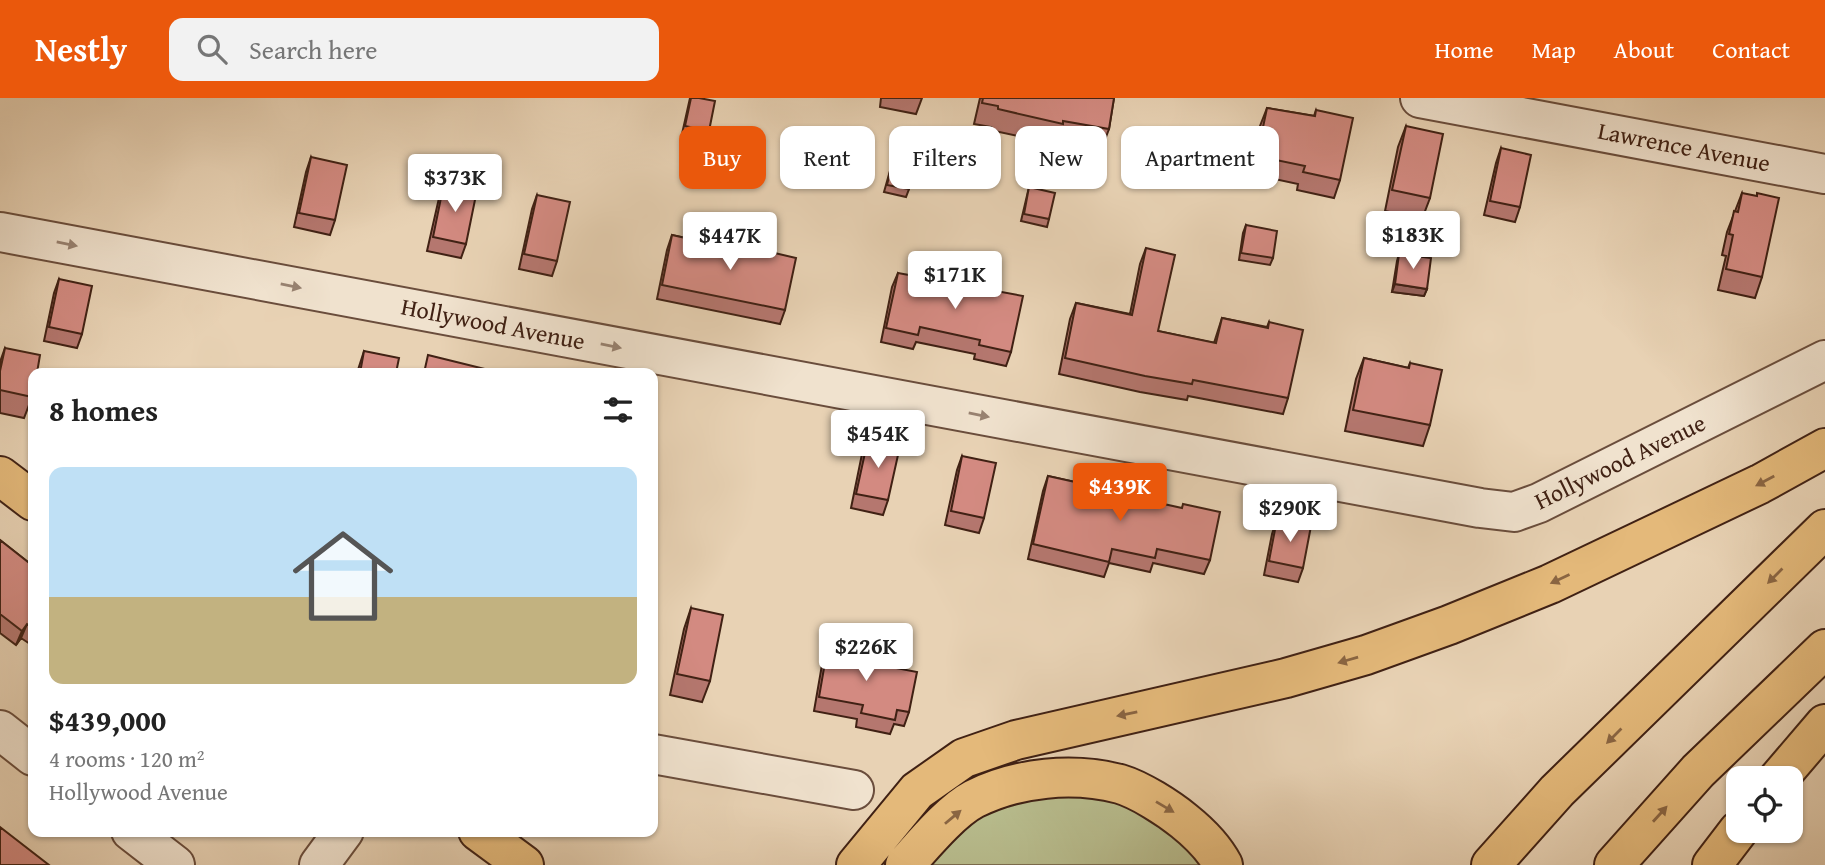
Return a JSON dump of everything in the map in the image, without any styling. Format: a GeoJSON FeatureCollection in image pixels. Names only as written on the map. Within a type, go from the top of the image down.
{"type":"FeatureCollection","features":[{"type":"Feature","properties":{"kind":"main road"},"geometry":{"type":"LineString","coordinates":[[856,865],[917,791],[964,758],[1016,740],[1286,678],[1366,655],[1550,584],[1760,484],[1825,448]]}},
{"type":"Feature","properties":{"kind":"main road"},"geometry":{"type":"LineString","coordinates":[[0,476],[28,497]]}},
{"type":"Feature","properties":{"kind":"main road"},"geometry":{"type":"LineString","coordinates":[[1491,865],[1557,791],[1825,529]]}},
{"type":"Feature","properties":{"kind":"main road"},"geometry":{"type":"LineString","coordinates":[[1614,865],[1698,771],[1825,649]]}},
{"type":"Feature","properties":{"kind":"main road"},"geometry":{"type":"LineString","coordinates":[[1789,766],[1825,724]]}},
{"type":"Feature","properties":{"kind":"main road"},"geometry":{"type":"LineString","coordinates":[[905,865],[935,832],[973,800],[1027,780],[1075,778],[1122,785],[1170,809],[1198,832],[1223,865]]}},
{"type":"Feature","properties":{"kind":"main road"},"geometry":{"type":"LineString","coordinates":[[486,837],[524,865]]}},
{"type":"Feature","properties":{"kind":"main road"},"geometry":{"type":"LineString","coordinates":[[1712,865],[1729,843]]}},
{"type":"Feature","properties":{"kind":"street","name":"Lawrence Avenue"},"geometry":{"type":"LineString","coordinates":[[1420,98],[1825,174]]}},
{"type":"Feature","properties":{"kind":"street","name":"Hollywood Avenue"},"geometry":{"type":"LineString","coordinates":[[0,232],[1480,508],[1514,512],[1539,503],[1825,360]]}},
{"type":"Feature","properties":{"kind":"street"},"geometry":{"type":"LineString","coordinates":[[0,730],[28,752]]}},
{"type":"Feature","properties":{"kind":"street"},"geometry":{"type":"LineString","coordinates":[[658,755],[854,790]]}},
{"type":"Feature","properties":{"kind":"street"},"geometry":{"type":"LineString","coordinates":[[139,837],[175,865]]}},
{"type":"Feature","properties":{"kind":"street"},"geometry":{"type":"LineString","coordinates":[[319,865],[340,837]]}},
{"type":"Feature","properties":{"kind":"green space"},"geometry":{"type":"Polygon","coordinates":[[[1023,794],[1110,796],[1167,821],[1208,865],[928,865],[981,812],[1023,794]]]}},
{"type":"Feature","properties":{"kind":"building"},"geometry":{"type":"Polygon","coordinates":[[[691,98],[715,101],[710,126],[685,126],[691,98]]]}},
{"type":"Feature","properties":{"kind":"building"},"geometry":{"type":"Polygon","coordinates":[[[983,98],[1114,98],[1109,129],[1107,126],[1063,121],[1063,124],[982,103],[983,98]]]}},
{"type":"Feature","properties":{"kind":"building"},"geometry":{"type":"Polygon","coordinates":[[[1267,108],[1315,116],[1316,110],[1353,118],[1340,180],[1303,172],[1305,166],[1279,161],[1279,126],[1263,126],[1267,108]]]}},
{"type":"Feature","properties":{"kind":"building"},"geometry":{"type":"Polygon","coordinates":[[[1406,126],[1443,134],[1430,198],[1392,190],[1406,126]]]}},
{"type":"Feature","properties":{"kind":"building"},"geometry":{"type":"Polygon","coordinates":[[[1501,148],[1531,155],[1520,207],[1490,201],[1501,148]]]}},
{"type":"Feature","properties":{"kind":"building"},"geometry":{"type":"Polygon","coordinates":[[[311,157],[347,165],[335,220],[299,213],[311,157]]]}},
{"type":"Feature","properties":{"kind":"building"},"geometry":{"type":"Polygon","coordinates":[[[444,183],[477,190],[466,244],[433,237],[444,183]]]}},
{"type":"Feature","properties":{"kind":"building"},"geometry":{"type":"Polygon","coordinates":[[[1029,189],[1055,193],[1049,219],[1024,214],[1029,189]]]}},
{"type":"Feature","properties":{"kind":"building"},"geometry":{"type":"Polygon","coordinates":[[[1742,193],[1779,198],[1762,277],[1726,269],[1733,235],[1729,234],[1734,211],[1738,212],[1742,193]]]}},
{"type":"Feature","properties":{"kind":"building"},"geometry":{"type":"Polygon","coordinates":[[[537,195],[570,202],[557,261],[524,254],[537,195]]]}},
{"type":"Feature","properties":{"kind":"building"},"geometry":{"type":"Polygon","coordinates":[[[1246,225],[1277,231],[1273,258],[1241,253],[1246,225]]]}},
{"type":"Feature","properties":{"kind":"building"},"geometry":{"type":"Polygon","coordinates":[[[672,235],[722,246],[723,241],[796,258],[785,310],[662,285],[672,235]]]}},
{"type":"Feature","properties":{"kind":"building"},"geometry":{"type":"Polygon","coordinates":[[[1146,248],[1175,255],[1158,331],[1216,343],[1222,318],[1268,328],[1269,322],[1303,330],[1288,398],[1193,380],[1192,384],[1145,376],[1065,358],[1076,303],[1132,315],[1146,248]]]}},
{"type":"Feature","properties":{"kind":"building"},"geometry":{"type":"Polygon","coordinates":[[[1399,254],[1431,258],[1427,289],[1395,284],[1399,254]]]}},
{"type":"Feature","properties":{"kind":"building"},"geometry":{"type":"Polygon","coordinates":[[[898,273],[1023,296],[1011,352],[979,345],[980,340],[920,327],[918,335],[886,328],[898,273]]]}},
{"type":"Feature","properties":{"kind":"building"},"geometry":{"type":"Polygon","coordinates":[[[59,279],[92,286],[82,334],[49,327],[59,279]]]}},
{"type":"Feature","properties":{"kind":"building"},"geometry":{"type":"Polygon","coordinates":[[[5,348],[40,355],[38,368],[28,368],[28,396],[0,390],[0,371],[5,348]]]}},
{"type":"Feature","properties":{"kind":"building"},"geometry":{"type":"Polygon","coordinates":[[[364,351],[399,358],[397,368],[361,368],[364,351]]]}},
{"type":"Feature","properties":{"kind":"building"},"geometry":{"type":"Polygon","coordinates":[[[428,355],[481,368],[425,368],[428,355]]]}},
{"type":"Feature","properties":{"kind":"building"},"geometry":{"type":"Polygon","coordinates":[[[1364,358],[1409,368],[1410,363],[1442,370],[1430,425],[1353,410],[1364,358]]]}},
{"type":"Feature","properties":{"kind":"building"},"geometry":{"type":"Polygon","coordinates":[[[868,439],[900,446],[888,500],[856,494],[868,439]]]}},
{"type":"Feature","properties":{"kind":"building"},"geometry":{"type":"Polygon","coordinates":[[[962,456],[996,463],[984,518],[951,511],[962,456]]]}},
{"type":"Feature","properties":{"kind":"building"},"geometry":{"type":"Polygon","coordinates":[[[1048,476],[1089,485],[1091,479],[1125,487],[1123,495],[1182,508],[1183,504],[1220,512],[1210,560],[1157,549],[1155,558],[1112,549],[1109,562],[1033,544],[1048,476]]]}},
{"type":"Feature","properties":{"kind":"building"},"geometry":{"type":"Polygon","coordinates":[[[1277,519],[1311,526],[1303,568],[1269,561],[1277,519]]]}},
{"type":"Feature","properties":{"kind":"building"},"geometry":{"type":"Polygon","coordinates":[[[0,540],[28,562],[28,625],[22,631],[0,614],[0,540]]]}},
{"type":"Feature","properties":{"kind":"building"},"geometry":{"type":"Polygon","coordinates":[[[691,608],[723,615],[710,681],[677,674],[691,608]]]}},
{"type":"Feature","properties":{"kind":"building"},"geometry":{"type":"Polygon","coordinates":[[[828,645],[867,652],[865,662],[917,672],[909,712],[897,710],[895,720],[861,713],[863,705],[819,697],[828,645]]]}},
{"type":"Feature","properties":{"kind":"building"},"geometry":{"type":"Polygon","coordinates":[[[0,827],[49,865],[0,865],[0,827]]]}}]}
